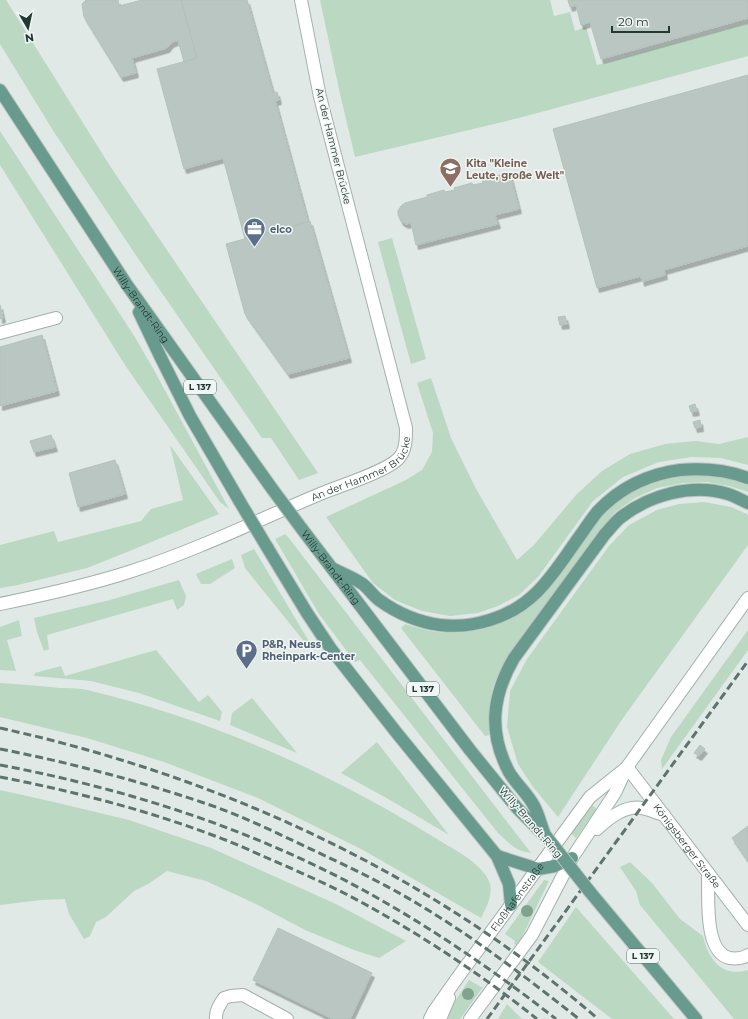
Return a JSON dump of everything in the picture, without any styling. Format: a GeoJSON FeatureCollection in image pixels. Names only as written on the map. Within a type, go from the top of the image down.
{"type":"FeatureCollection","features":[{"type":"Feature","properties":{"kind":"main road","name":"Willy-Brandt-Ring"},"geometry":{"type":"LineString","coordinates":[[0,90],[127,285],[302,529],[470,750],[517,808],[545,835],[590,892],[696,1019]]}},
{"type":"Feature","properties":{"kind":"main road"},"geometry":{"type":"LineString","coordinates":[[127,285],[190,416],[307,613],[331,649],[396,732],[497,856],[509,884],[511,905]]}},
{"type":"Feature","properties":{"kind":"main road"},"geometry":{"type":"LineString","coordinates":[[332,568],[362,584],[378,599],[396,611],[416,619],[440,625],[460,626],[480,624],[499,618],[517,609],[531,599],[546,583],[598,512],[618,493],[643,479],[668,472],[693,469],[717,470],[748,478]]}},
{"type":"Feature","properties":{"kind":"main road"},"geometry":{"type":"LineString","coordinates":[[545,835],[534,806],[509,772],[500,749],[495,728],[495,710],[498,691],[514,658],[605,534],[619,519],[638,506],[659,496],[682,491],[705,490],[728,494],[748,503]]}},
{"type":"Feature","properties":{"kind":"main road"},"geometry":{"type":"LineString","coordinates":[[497,856],[538,869],[555,866],[572,858]]}},
{"type":"Feature","properties":{"kind":"street","name":"An der Hammer Brücke"},"geometry":{"type":"LineString","coordinates":[[0,604],[88,584],[133,571],[176,555],[322,493],[388,467],[398,459],[404,450],[406,428],[320,97],[301,0]]}},
{"type":"Feature","properties":{"kind":"street"},"geometry":{"type":"LineString","coordinates":[[0,333],[56,318]]}},
{"type":"Feature","properties":{"kind":"street","name":"Floßhafenstraße"},"geometry":{"type":"LineString","coordinates":[[470,1019],[532,935],[572,858],[616,793],[627,767],[748,598]]}},
{"type":"Feature","properties":{"kind":"street","name":"Floßhafenstraße"},"geometry":{"type":"LineString","coordinates":[[430,1019],[434,1010],[590,797],[627,767]]}},
{"type":"Feature","properties":{"kind":"street","name":"Königsberger Straße"},"geometry":{"type":"LineString","coordinates":[[627,767],[748,925]]}},
{"type":"Feature","properties":{"kind":"street","name":"Floßhafenstraße"},"geometry":{"type":"LineString","coordinates":[[583,842],[606,820],[624,810],[641,808],[664,815]]}},
{"type":"Feature","properties":{"kind":"street"},"geometry":{"type":"LineString","coordinates":[[708,873],[710,930],[713,942],[718,951],[727,957],[736,959],[748,955]]}},
{"type":"Feature","properties":{"kind":"street","name":"Floßhafenstraße"},"geometry":{"type":"LineString","coordinates":[[440,1019],[458,977]]}},
{"type":"Feature","properties":{"kind":"street"},"geometry":{"type":"LineString","coordinates":[[216,1019],[215,1016],[224,998],[243,995],[287,1019]]}},
{"type":"Feature","properties":{"kind":"green space"},"geometry":{"type":"Polygon","coordinates":[[[0,0],[6,0],[110,166],[318,473],[299,480],[271,438],[262,438],[135,254],[54,132],[0,44],[0,0]]]}},
{"type":"Feature","properties":{"kind":"green space"},"geometry":{"type":"Polygon","coordinates":[[[320,0],[550,0],[554,16],[570,12],[575,31],[586,27],[597,65],[748,23],[748,56],[519,118],[355,157],[320,0]]]}},
{"type":"Feature","properties":{"kind":"green space"},"geometry":{"type":"Polygon","coordinates":[[[0,131],[133,334],[229,509],[220,502],[125,365],[0,165],[0,131]]]}},
{"type":"Feature","properties":{"kind":"green space"},"geometry":{"type":"Polygon","coordinates":[[[392,238],[426,359],[411,364],[378,242],[392,238]]]}},
{"type":"Feature","properties":{"kind":"green space"},"geometry":{"type":"Polygon","coordinates":[[[431,378],[451,438],[475,487],[517,560],[534,545],[576,495],[602,471],[630,454],[665,444],[695,441],[719,444],[748,437],[748,465],[721,458],[692,457],[659,462],[623,477],[593,501],[538,577],[519,595],[498,606],[478,613],[450,616],[422,611],[395,600],[373,583],[326,517],[406,480],[422,470],[432,452],[433,433],[417,383],[431,378]]]}},
{"type":"Feature","properties":{"kind":"green space"},"geometry":{"type":"Polygon","coordinates":[[[170,445],[219,514],[87,568],[0,588],[0,545],[54,531],[58,542],[141,521],[151,509],[183,500],[170,445]]]}},
{"type":"Feature","properties":{"kind":"green space"},"geometry":{"type":"Polygon","coordinates":[[[691,475],[713,476],[734,480],[748,485],[748,492],[729,486],[707,482],[683,483],[657,488],[635,498],[614,513],[502,668],[495,681],[492,691],[489,735],[485,736],[401,628],[405,624],[425,630],[450,633],[476,631],[501,624],[513,618],[524,612],[547,591],[599,520],[616,502],[631,492],[647,485],[691,475]]]}},
{"type":"Feature","properties":{"kind":"green space"},"geometry":{"type":"Polygon","coordinates":[[[704,502],[731,507],[747,514],[748,545],[623,718],[558,817],[533,787],[518,764],[507,727],[510,691],[527,659],[609,546],[629,525],[657,510],[679,504],[704,502]]]}},
{"type":"Feature","properties":{"kind":"green space"},"geometry":{"type":"Polygon","coordinates":[[[285,534],[531,853],[516,848],[498,833],[360,660],[355,662],[319,614],[275,539],[285,534]]]}},
{"type":"Feature","properties":{"kind":"green space"},"geometry":{"type":"Polygon","coordinates":[[[254,549],[310,643],[307,645],[245,568],[241,555],[254,549]]]}},
{"type":"Feature","properties":{"kind":"green space"},"geometry":{"type":"Polygon","coordinates":[[[232,559],[235,568],[210,584],[201,584],[196,574],[232,559]]]}},
{"type":"Feature","properties":{"kind":"green space"},"geometry":{"type":"Polygon","coordinates":[[[179,580],[186,596],[184,605],[177,610],[173,599],[47,635],[49,649],[44,651],[34,618],[110,600],[179,580]]]}},
{"type":"Feature","properties":{"kind":"green space"},"geometry":{"type":"Polygon","coordinates":[[[19,620],[22,636],[7,640],[16,671],[0,670],[0,627],[19,620]]]}},
{"type":"Feature","properties":{"kind":"green space"},"geometry":{"type":"Polygon","coordinates":[[[748,630],[748,650],[662,769],[661,760],[671,737],[748,630]]]}},
{"type":"Feature","properties":{"kind":"green space"},"geometry":{"type":"Polygon","coordinates":[[[156,650],[199,702],[208,695],[222,712],[220,721],[139,693],[91,681],[34,676],[35,673],[61,666],[65,676],[156,650]]]}},
{"type":"Feature","properties":{"kind":"green space"},"geometry":{"type":"Polygon","coordinates":[[[0,683],[83,689],[136,703],[224,732],[309,769],[392,812],[456,850],[473,862],[486,876],[491,888],[490,897],[485,910],[481,918],[363,850],[258,798],[164,762],[87,738],[0,717],[0,683]]]}},
{"type":"Feature","properties":{"kind":"green space"},"geometry":{"type":"Polygon","coordinates":[[[252,698],[297,753],[230,725],[232,713],[252,698]]]}},
{"type":"Feature","properties":{"kind":"green space"},"geometry":{"type":"Polygon","coordinates":[[[377,742],[449,835],[341,773],[377,742]]]}},
{"type":"Feature","properties":{"kind":"green space"},"geometry":{"type":"Polygon","coordinates":[[[0,790],[129,820],[211,848],[336,904],[406,941],[379,958],[354,950],[305,930],[256,904],[206,881],[167,871],[148,884],[134,891],[106,917],[96,922],[90,936],[84,939],[69,914],[65,899],[41,900],[0,905],[0,790]]]}},
{"type":"Feature","properties":{"kind":"green space"},"geometry":{"type":"Polygon","coordinates":[[[592,806],[595,807],[596,810],[576,838],[571,833],[592,806]]]}},
{"type":"Feature","properties":{"kind":"green space"},"geometry":{"type":"Polygon","coordinates":[[[630,862],[652,883],[680,919],[703,936],[708,952],[718,965],[731,971],[739,972],[748,970],[748,1019],[734,1019],[640,905],[636,891],[620,867],[630,862]]]}},
{"type":"Feature","properties":{"kind":"green space"},"geometry":{"type":"Polygon","coordinates":[[[544,880],[549,881],[522,937],[516,945],[514,943],[515,941],[505,934],[544,880]]]}},
{"type":"Feature","properties":{"kind":"green space"},"geometry":{"type":"Polygon","coordinates":[[[576,907],[674,1019],[612,1019],[538,962],[576,907]]]}},
{"type":"Feature","properties":{"kind":"green space"},"geometry":{"type":"Polygon","coordinates":[[[469,980],[483,987],[460,1019],[448,1019],[453,1004],[469,980]]]}},
{"type":"Feature","properties":{"kind":"green space"},"geometry":{"type":"Polygon","coordinates":[[[507,1004],[522,1019],[498,1019],[507,1004]]]}},
{"type":"Feature","properties":{"kind":"building"},"geometry":{"type":"Polygon","coordinates":[[[86,0],[118,0],[119,6],[142,0],[181,0],[197,58],[184,62],[178,40],[171,43],[167,48],[132,58],[136,73],[121,77],[84,17],[82,4],[86,0]]]}},
{"type":"Feature","properties":{"kind":"building"},"geometry":{"type":"Polygon","coordinates":[[[181,0],[247,0],[273,93],[277,92],[279,100],[275,101],[308,222],[245,239],[223,158],[184,169],[157,69],[197,58],[181,0]]]}},
{"type":"Feature","properties":{"kind":"building"},"geometry":{"type":"Polygon","coordinates":[[[568,0],[748,0],[748,18],[601,59],[590,22],[581,25],[576,5],[570,7],[568,0]]]}},
{"type":"Feature","properties":{"kind":"building"},"geometry":{"type":"Polygon","coordinates":[[[748,75],[748,246],[664,270],[665,275],[642,282],[641,276],[597,288],[553,129],[748,75]]]}},
{"type":"Feature","properties":{"kind":"building"},"geometry":{"type":"Polygon","coordinates":[[[500,175],[501,178],[510,175],[519,209],[495,215],[498,224],[416,245],[411,223],[406,224],[401,221],[398,215],[398,211],[405,203],[427,197],[427,195],[444,190],[445,192],[455,190],[454,188],[472,183],[473,185],[483,183],[482,180],[500,175]]]}},
{"type":"Feature","properties":{"kind":"building"},"geometry":{"type":"Polygon","coordinates":[[[310,221],[349,358],[288,374],[245,314],[226,244],[310,221]]]}},
{"type":"Feature","properties":{"kind":"building"},"geometry":{"type":"Polygon","coordinates":[[[0,305],[3,318],[0,319],[0,305]]]}},
{"type":"Feature","properties":{"kind":"building"},"geometry":{"type":"Polygon","coordinates":[[[565,316],[567,324],[560,325],[558,317],[565,316]]]}},
{"type":"Feature","properties":{"kind":"building"},"geometry":{"type":"Polygon","coordinates":[[[42,335],[57,391],[0,406],[0,347],[42,335]]]}},
{"type":"Feature","properties":{"kind":"building"},"geometry":{"type":"Polygon","coordinates":[[[695,404],[697,411],[691,412],[689,406],[695,404]]]}},
{"type":"Feature","properties":{"kind":"building"},"geometry":{"type":"Polygon","coordinates":[[[700,420],[701,427],[695,428],[693,422],[700,420]]]}},
{"type":"Feature","properties":{"kind":"building"},"geometry":{"type":"Polygon","coordinates":[[[51,435],[55,447],[34,452],[30,441],[51,435]]]}},
{"type":"Feature","properties":{"kind":"building"},"geometry":{"type":"Polygon","coordinates":[[[115,460],[125,494],[78,507],[69,473],[115,460]]]}},
{"type":"Feature","properties":{"kind":"building"},"geometry":{"type":"Polygon","coordinates":[[[700,745],[705,749],[699,756],[694,753],[700,745]]]}},
{"type":"Feature","properties":{"kind":"building"},"geometry":{"type":"Polygon","coordinates":[[[748,826],[748,861],[732,838],[748,826]]]}},
{"type":"Feature","properties":{"kind":"building"},"geometry":{"type":"Polygon","coordinates":[[[278,928],[372,973],[350,1019],[333,1019],[253,980],[278,928]]]}},
{"type":"Feature","properties":{"kind":"railway"},"geometry":{"type":"LineString","coordinates":[[487,1019],[748,661]]}},
{"type":"Feature","properties":{"kind":"railway"},"geometry":{"type":"LineString","coordinates":[[0,728],[81,748],[162,773],[240,802],[317,836],[392,875],[464,918],[533,966],[598,1019]]}},
{"type":"Feature","properties":{"kind":"railway"},"geometry":{"type":"LineString","coordinates":[[0,749],[81,767],[160,789],[213,806],[279,834],[381,883],[439,917],[500,959],[579,1019]]}},
{"type":"Feature","properties":{"kind":"railway"},"geometry":{"type":"LineString","coordinates":[[0,765],[95,786],[142,799],[233,830],[322,869],[390,905],[439,935],[510,984],[556,1019]]}},
{"type":"Feature","properties":{"kind":"railway"},"geometry":{"type":"LineString","coordinates":[[0,777],[55,788],[163,818],[228,841],[301,873],[361,902],[407,928],[495,987],[537,1019]]}},
{"type":"Feature","properties":{"kind":"place","name":"Kita \"Kleine Leute, große Welt\""},"geometry":{"type":"Point","coordinates":[451,188]}},
{"type":"Feature","properties":{"kind":"place","name":"elco"},"geometry":{"type":"Point","coordinates":[254,248]}},
{"type":"Feature","properties":{"kind":"place","name":"P&R, Neuss Rheinpark-Center"},"geometry":{"type":"Point","coordinates":[246,670]}}]}
